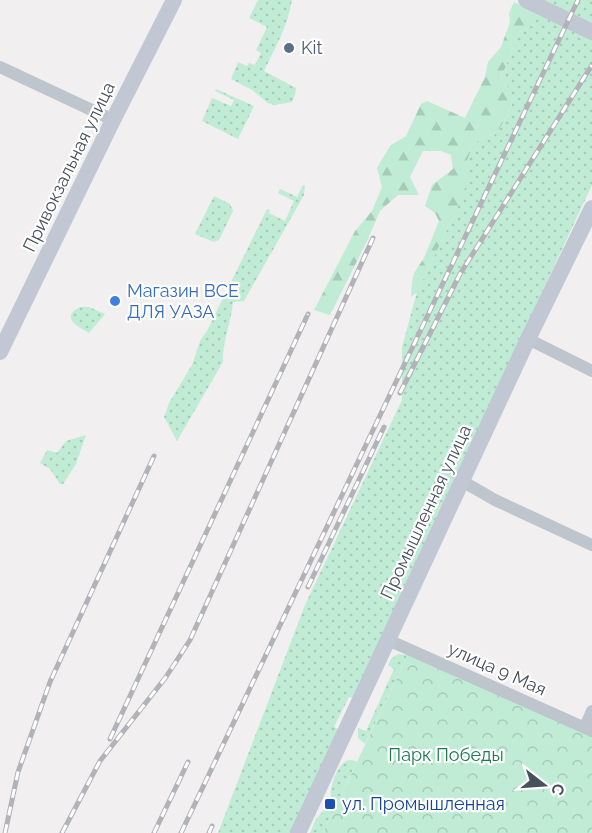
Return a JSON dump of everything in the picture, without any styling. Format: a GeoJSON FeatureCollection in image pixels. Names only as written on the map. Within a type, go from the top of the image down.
{"type":"FeatureCollection","features":[{"type":"Feature","properties":{"kind":"main road","name":"Привокзальная улица"},"geometry":{"type":"LineString","coordinates":[[0,352],[174,0]]}},
{"type":"Feature","properties":{"kind":"main road"},"geometry":{"type":"LineString","coordinates":[[526,0],[592,32]]}},
{"type":"Feature","properties":{"kind":"main road","name":"Промышленная улица"},"geometry":{"type":"LineString","coordinates":[[298,833],[528,339],[592,208]]}},
{"type":"Feature","properties":{"kind":"street"},"geometry":{"type":"LineString","coordinates":[[0,67],[113,120]]}},
{"type":"Feature","properties":{"kind":"street"},"geometry":{"type":"LineString","coordinates":[[528,339],[592,371]]}},
{"type":"Feature","properties":{"kind":"street"},"geometry":{"type":"LineString","coordinates":[[462,481],[495,500],[592,545]]}},
{"type":"Feature","properties":{"kind":"street","name":"улица 9 Мая"},"geometry":{"type":"LineString","coordinates":[[388,640],[588,729]]}},
{"type":"Feature","properties":{"kind":"street"},"geometry":{"type":"LineString","coordinates":[[588,729],[592,711]]}},
{"type":"Feature","properties":{"kind":"green space"},"geometry":{"type":"Polygon","coordinates":[[[258,0],[292,0],[284,28],[264,71],[296,88],[292,102],[275,105],[268,103],[252,90],[231,79],[238,62],[247,66],[249,63],[255,65],[261,53],[256,50],[267,27],[249,18],[258,0]]]}},
{"type":"Feature","properties":{"kind":"green space"},"geometry":{"type":"Polygon","coordinates":[[[541,0],[592,0],[592,26],[541,0]]]}},
{"type":"Feature","properties":{"kind":"green space"},"geometry":{"type":"Polygon","coordinates":[[[514,2],[528,9],[537,18],[535,24],[519,32],[501,78],[511,93],[511,106],[493,137],[488,134],[473,144],[467,161],[469,179],[417,292],[411,297],[414,273],[424,258],[439,221],[435,213],[425,206],[432,185],[453,169],[451,155],[441,151],[423,151],[410,177],[419,195],[398,195],[380,211],[330,315],[314,310],[355,231],[372,211],[382,187],[377,168],[390,146],[406,136],[421,104],[427,101],[465,118],[485,77],[488,62],[501,47],[514,2]]]}},
{"type":"Feature","properties":{"kind":"green space"},"geometry":{"type":"Polygon","coordinates":[[[528,9],[592,40],[592,185],[353,698],[349,697],[334,727],[338,729],[290,833],[218,833],[305,605],[402,400],[402,347],[417,292],[453,217],[473,144],[488,134],[493,137],[509,112],[512,96],[501,78],[519,32],[535,24],[528,9]]]}},
{"type":"Feature","properties":{"kind":"green space"},"geometry":{"type":"Polygon","coordinates":[[[216,89],[254,106],[238,139],[202,121],[212,98],[231,106],[234,100],[215,91],[216,89]]]}},
{"type":"Feature","properties":{"kind":"green space"},"geometry":{"type":"Polygon","coordinates":[[[303,185],[305,186],[304,195],[244,301],[233,302],[223,362],[177,441],[164,417],[169,403],[192,365],[200,341],[267,209],[270,210],[269,213],[285,221],[294,201],[278,193],[280,189],[297,197],[303,185]]]}},
{"type":"Feature","properties":{"kind":"green space"},"geometry":{"type":"Polygon","coordinates":[[[214,196],[230,204],[233,211],[219,240],[214,242],[195,234],[214,196]]]}},
{"type":"Feature","properties":{"kind":"green space"},"geometry":{"type":"Polygon","coordinates":[[[80,307],[89,307],[105,314],[89,333],[72,322],[71,314],[80,307]]]}},
{"type":"Feature","properties":{"kind":"green space"},"geometry":{"type":"Polygon","coordinates":[[[86,435],[76,464],[63,484],[60,484],[50,469],[40,463],[47,450],[57,453],[66,441],[86,435]]]}},
{"type":"Feature","properties":{"kind":"green space"},"geometry":{"type":"Polygon","coordinates":[[[398,654],[408,655],[365,744],[358,738],[358,728],[366,731],[394,669],[388,665],[391,659],[398,654]]]}},
{"type":"Feature","properties":{"kind":"green space","name":"Парк Победы"},"geometry":{"type":"Polygon","coordinates":[[[408,655],[592,734],[592,833],[323,833],[408,655]]]}},
{"type":"Feature","properties":{"kind":"green space"},"geometry":{"type":"Polygon","coordinates":[[[348,760],[357,761],[323,833],[310,833],[316,819],[326,808],[329,809],[333,799],[331,792],[333,781],[341,766],[348,760]]]}},
{"type":"Feature","properties":{"kind":"railway"},"geometry":{"type":"LineString","coordinates":[[181,833],[578,0]]}},
{"type":"Feature","properties":{"kind":"railway"},"geometry":{"type":"LineString","coordinates":[[400,393],[460,274],[592,65]]}},
{"type":"Feature","properties":{"kind":"railway"},"geometry":{"type":"LineString","coordinates":[[62,833],[100,761],[166,677],[190,640],[373,238]]}},
{"type":"Feature","properties":{"kind":"railway"},"geometry":{"type":"LineString","coordinates":[[110,739],[308,314]]}},
{"type":"Feature","properties":{"kind":"railway"},"geometry":{"type":"LineString","coordinates":[[308,587],[384,427]]}},
{"type":"Feature","properties":{"kind":"railway"},"geometry":{"type":"LineString","coordinates":[[5,833],[18,772],[50,682],[154,456]]}},
{"type":"Feature","properties":{"kind":"railway"},"geometry":{"type":"LineString","coordinates":[[154,833],[188,762]]}},
{"type":"Feature","properties":{"kind":"railway"},"geometry":{"type":"LineString","coordinates":[[209,833],[212,826]]}},
{"type":"Feature","properties":{"kind":"place","name":"Kit"},"geometry":{"type":"Point","coordinates":[289,48]}},
{"type":"Feature","properties":{"kind":"place","name":"Магазин ВСЕ ДЛЯ УАЗА"},"geometry":{"type":"Point","coordinates":[115,301]}},
{"type":"Feature","properties":{"kind":"place","name":"ул. Промышленная"},"geometry":{"type":"Point","coordinates":[330,804]}}]}
